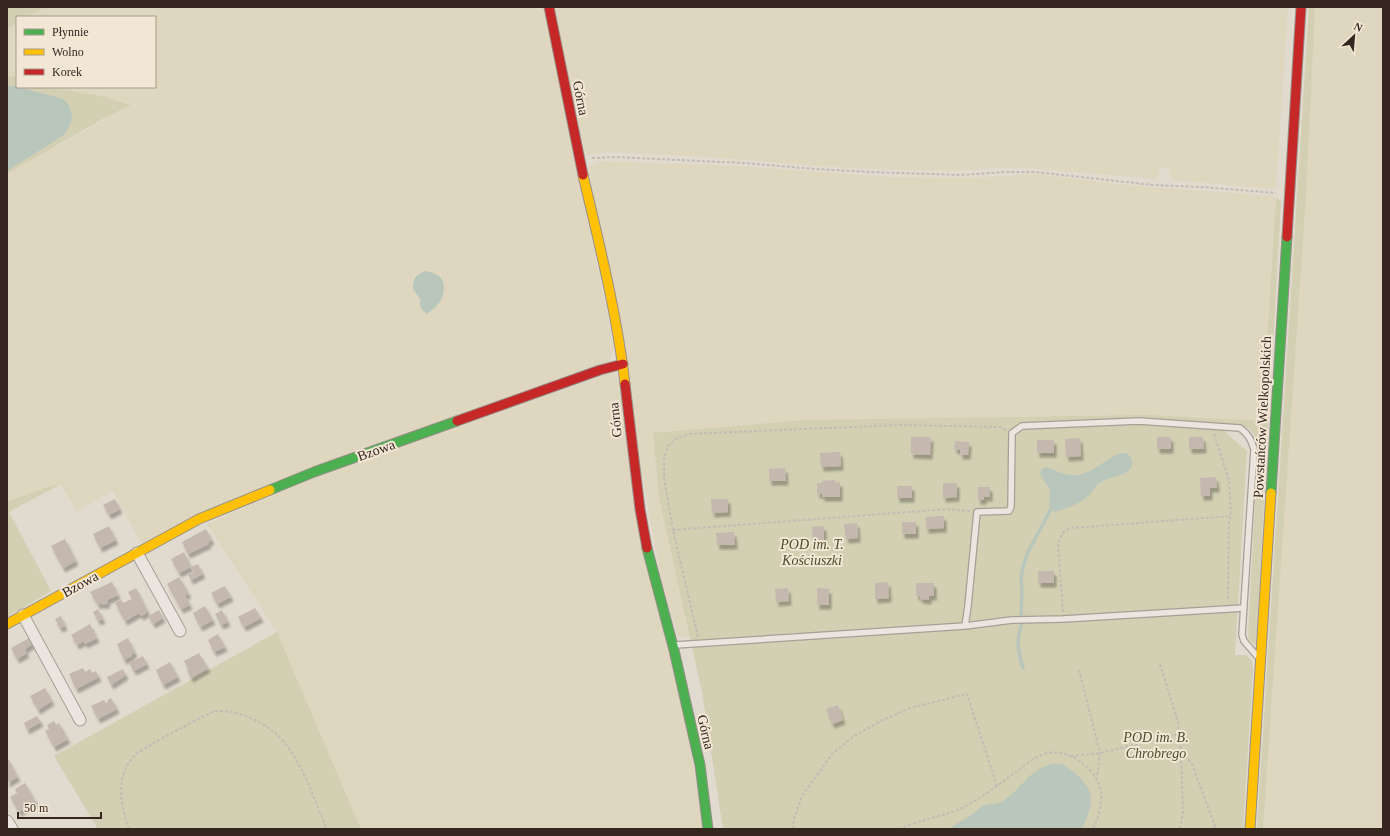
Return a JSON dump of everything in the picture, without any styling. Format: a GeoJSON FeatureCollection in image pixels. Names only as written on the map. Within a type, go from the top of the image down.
{"type":"FeatureCollection","features":[{"type":"Feature","properties":{"kind":"street","name":"Górna"},"geometry":{"type":"LineString","coordinates":[[549,7],[579,160],[601,250],[623,364],[640,509],[649,556],[673,646],[700,765],[708,829]]}},
{"type":"Feature","properties":{"kind":"street","name":"Powstańców Wielkopolskich"},"geometry":{"type":"LineString","coordinates":[[1250,829],[1301,7]]}},
{"type":"Feature","properties":{"kind":"street","name":"Bzowa"},"geometry":{"type":"LineString","coordinates":[[7,624],[199,519],[314,472],[600,370],[623,364]]}},
{"type":"Feature","properties":{"kind":"street"},"geometry":{"type":"LineString","coordinates":[[137,553],[180,631]]}},
{"type":"Feature","properties":{"kind":"street"},"geometry":{"type":"LineString","coordinates":[[24,615],[80,720]]}},
{"type":"Feature","properties":{"kind":"street"},"geometry":{"type":"LineString","coordinates":[[7,821],[12,829]]}},
{"type":"Feature","properties":{"kind":"lane"},"geometry":{"type":"LineString","coordinates":[[965,626],[977,512],[1009,511],[1011,507],[1012,433],[1022,426],[1123,421],[1211,425],[1240,428],[1249,435],[1254,449],[1242,635],[1244,641],[1261,661]]}},
{"type":"Feature","properties":{"kind":"lane"},"geometry":{"type":"LineString","coordinates":[[673,646],[965,626],[1012,620],[1063,619],[1244,608]]}},
{"type":"Feature","properties":{"kind":"path"},"geometry":{"type":"LineString","coordinates":[[579,160],[602,157],[744,163],[815,169],[962,175],[1004,172],[1035,172],[1153,185],[1290,194]]}},
{"type":"Feature","properties":{"kind":"path"},"geometry":{"type":"LineString","coordinates":[[700,644],[673,530],[664,478],[664,459],[668,446],[676,438],[689,434],[897,425],[1000,427],[1012,433]]}},
{"type":"Feature","properties":{"kind":"path"},"geometry":{"type":"LineString","coordinates":[[1211,425],[1229,480],[1231,516],[1229,522],[1228,609]]}},
{"type":"Feature","properties":{"kind":"path"},"geometry":{"type":"LineString","coordinates":[[673,530],[947,509],[977,512]]}},
{"type":"Feature","properties":{"kind":"path"},"geometry":{"type":"LineString","coordinates":[[1063,619],[1058,544],[1060,536],[1064,530],[1071,528],[1231,516]]}},
{"type":"Feature","properties":{"kind":"path"},"geometry":{"type":"LineString","coordinates":[[1160,664],[1178,722],[1180,734],[1183,813],[1180,829]]}},
{"type":"Feature","properties":{"kind":"path"},"geometry":{"type":"LineString","coordinates":[[1079,670],[1100,753],[1097,780]]}},
{"type":"Feature","properties":{"kind":"path"},"geometry":{"type":"LineString","coordinates":[[793,829],[794,819],[802,796],[832,754],[854,736],[883,720],[910,708],[967,694],[997,786]]}},
{"type":"Feature","properties":{"kind":"path"},"geometry":{"type":"LineString","coordinates":[[129,829],[121,802],[123,777],[128,765],[137,753],[214,712],[231,713],[252,719],[263,724],[286,743],[294,755],[327,829]]}},
{"type":"Feature","properties":{"kind":"path"},"geometry":{"type":"LineString","coordinates":[[1071,756],[1100,753],[1180,734]]}},
{"type":"Feature","properties":{"kind":"path"},"geometry":{"type":"LineString","coordinates":[[899,829],[962,808],[997,786],[1027,763],[1041,755],[1056,752],[1071,756],[1089,768],[1097,780],[1101,794],[1101,807],[1093,829]]}},
{"type":"Feature","properties":{"kind":"path"},"geometry":{"type":"LineString","coordinates":[[1181,752],[1192,764],[1216,829]]}},
{"type":"Feature","properties":{"kind":"shaded area"},"geometry":{"type":"Polygon","coordinates":[[[45,7],[544,7],[614,348],[609,362],[141,543],[113,491],[76,511],[61,484],[44,488],[7,502],[7,174],[131,105],[58,88],[156,88],[156,16],[29,16],[45,7]]]}},
{"type":"Feature","properties":{"kind":"shaded area"},"geometry":{"type":"Polygon","coordinates":[[[553,7],[1288,7],[1276,188],[1272,189],[1171,180],[1170,169],[1160,167],[1157,179],[1017,167],[949,171],[875,169],[673,155],[607,152],[588,155],[585,152],[553,7]]]}},
{"type":"Feature","properties":{"kind":"shaded area"},"geometry":{"type":"Polygon","coordinates":[[[1315,7],[1383,7],[1383,829],[1263,829],[1306,196],[1315,7]]]}},
{"type":"Feature","properties":{"kind":"shaded area"},"geometry":{"type":"Polygon","coordinates":[[[16,24],[16,77],[7,76],[7,29],[16,24]]]}},
{"type":"Feature","properties":{"kind":"shaded area"},"geometry":{"type":"Polygon","coordinates":[[[7,86],[15,86],[16,88],[22,88],[63,99],[68,104],[72,115],[71,123],[64,135],[7,171],[7,86]]]}},
{"type":"Feature","properties":{"kind":"shaded area"},"geometry":{"type":"Polygon","coordinates":[[[599,161],[738,166],[890,177],[971,178],[1032,174],[1158,188],[1271,196],[1276,198],[1262,421],[1226,420],[653,433],[659,498],[690,637],[678,637],[662,583],[652,531],[588,169],[591,165],[599,161]]]}},
{"type":"Feature","properties":{"kind":"shaded area"},"geometry":{"type":"Polygon","coordinates":[[[426,271],[438,275],[444,284],[441,300],[427,314],[420,306],[420,299],[413,289],[415,277],[426,271]]]}},
{"type":"Feature","properties":{"kind":"shaded area"},"geometry":{"type":"Polygon","coordinates":[[[611,373],[617,376],[692,758],[703,829],[361,829],[277,632],[207,524],[306,481],[611,373]]]}},
{"type":"Feature","properties":{"kind":"shaded area"},"geometry":{"type":"Polygon","coordinates":[[[1121,453],[1127,454],[1131,458],[1132,464],[1127,472],[1101,482],[1082,501],[1073,505],[1055,512],[1049,506],[1049,488],[1040,474],[1041,470],[1045,467],[1070,475],[1084,474],[1121,453]]]}},
{"type":"Feature","properties":{"kind":"shaded area"},"geometry":{"type":"Polygon","coordinates":[[[1052,764],[1061,764],[1069,768],[1089,789],[1091,802],[1088,816],[1082,829],[949,829],[983,806],[1003,801],[1031,775],[1052,764]]]}},
{"type":"Feature","properties":{"kind":"green space"},"geometry":{"type":"Polygon","coordinates":[[[7,7],[45,7],[29,16],[16,16],[16,24],[7,29],[7,7]]]}},
{"type":"Feature","properties":{"kind":"green space"},"geometry":{"type":"Polygon","coordinates":[[[1309,7],[1315,7],[1306,196],[1263,829],[1257,829],[1309,7]]]}},
{"type":"Feature","properties":{"kind":"green space"},"geometry":{"type":"Polygon","coordinates":[[[7,76],[16,77],[16,88],[58,88],[100,96],[131,105],[101,120],[7,174],[7,76]]]}},
{"type":"Feature","properties":{"kind":"green space","name":"POD im. T. Kościuszki"},"geometry":{"type":"Polygon","coordinates":[[[1276,198],[1281,201],[1256,645],[1249,640],[1248,635],[1258,448],[1254,435],[1248,428],[1244,426],[1226,427],[1226,433],[1247,451],[1235,655],[1247,655],[1252,661],[1253,670],[1243,829],[723,829],[702,692],[659,498],[653,433],[806,420],[1147,415],[1262,421],[1276,198]]]}},
{"type":"Feature","properties":{"kind":"green space"},"geometry":{"type":"Polygon","coordinates":[[[61,484],[9,512],[51,591],[7,617],[7,502],[44,488],[61,484]]]}},
{"type":"Feature","properties":{"kind":"green space"},"geometry":{"type":"Polygon","coordinates":[[[277,632],[361,829],[98,829],[54,756],[277,632]]]}},
{"type":"Feature","properties":{"kind":"building"},"geometry":{"type":"Polygon","coordinates":[[[911,437],[931,437],[930,455],[911,454],[911,437]]]}},
{"type":"Feature","properties":{"kind":"building"},"geometry":{"type":"Polygon","coordinates":[[[1157,437],[1171,437],[1171,449],[1157,449],[1157,437]]]}},
{"type":"Feature","properties":{"kind":"building"},"geometry":{"type":"Polygon","coordinates":[[[1189,437],[1203,437],[1204,449],[1189,449],[1189,437]]]}},
{"type":"Feature","properties":{"kind":"building"},"geometry":{"type":"Polygon","coordinates":[[[1080,438],[1081,456],[1066,457],[1065,439],[1080,438]]]}},
{"type":"Feature","properties":{"kind":"building"},"geometry":{"type":"Polygon","coordinates":[[[1037,440],[1054,440],[1054,453],[1037,453],[1037,440]]]}},
{"type":"Feature","properties":{"kind":"building"},"geometry":{"type":"Polygon","coordinates":[[[955,441],[969,442],[968,455],[960,455],[960,450],[954,449],[955,441]]]}},
{"type":"Feature","properties":{"kind":"building"},"geometry":{"type":"Polygon","coordinates":[[[840,452],[841,466],[821,467],[820,453],[840,452]]]}},
{"type":"Feature","properties":{"kind":"building"},"geometry":{"type":"Polygon","coordinates":[[[785,468],[786,481],[769,481],[769,469],[785,468]]]}},
{"type":"Feature","properties":{"kind":"building"},"geometry":{"type":"Polygon","coordinates":[[[1216,477],[1217,488],[1210,488],[1210,496],[1201,496],[1200,478],[1216,477]]]}},
{"type":"Feature","properties":{"kind":"building"},"geometry":{"type":"Polygon","coordinates":[[[835,480],[835,483],[840,482],[840,497],[822,497],[822,494],[817,494],[817,483],[835,480]]]}},
{"type":"Feature","properties":{"kind":"building"},"geometry":{"type":"Polygon","coordinates":[[[943,483],[957,483],[957,497],[943,498],[943,483]]]}},
{"type":"Feature","properties":{"kind":"building"},"geometry":{"type":"Polygon","coordinates":[[[897,486],[912,486],[912,498],[897,498],[897,486]]]}},
{"type":"Feature","properties":{"kind":"building"},"geometry":{"type":"Polygon","coordinates":[[[978,487],[990,487],[990,497],[984,497],[984,500],[978,500],[978,487]]]}},
{"type":"Feature","properties":{"kind":"building"},"geometry":{"type":"Polygon","coordinates":[[[115,499],[120,509],[109,515],[103,505],[115,499]]]}},
{"type":"Feature","properties":{"kind":"building"},"geometry":{"type":"Polygon","coordinates":[[[711,499],[728,499],[728,512],[712,513],[711,499]]]}},
{"type":"Feature","properties":{"kind":"building"},"geometry":{"type":"Polygon","coordinates":[[[944,516],[944,528],[926,529],[926,517],[944,516]]]}},
{"type":"Feature","properties":{"kind":"building"},"geometry":{"type":"Polygon","coordinates":[[[902,522],[916,522],[916,534],[902,534],[902,522]]]}},
{"type":"Feature","properties":{"kind":"building"},"geometry":{"type":"Polygon","coordinates":[[[857,523],[858,538],[846,539],[844,524],[857,523]]]}},
{"type":"Feature","properties":{"kind":"building"},"geometry":{"type":"Polygon","coordinates":[[[109,526],[116,540],[100,548],[93,534],[109,526]]]}},
{"type":"Feature","properties":{"kind":"building"},"geometry":{"type":"Polygon","coordinates":[[[824,526],[824,542],[813,543],[812,527],[824,526]]]}},
{"type":"Feature","properties":{"kind":"building"},"geometry":{"type":"Polygon","coordinates":[[[206,529],[212,540],[208,542],[209,544],[188,554],[182,542],[206,529]]]}},
{"type":"Feature","properties":{"kind":"building"},"geometry":{"type":"Polygon","coordinates":[[[734,532],[735,545],[717,545],[716,533],[734,532]]]}},
{"type":"Feature","properties":{"kind":"building"},"geometry":{"type":"Polygon","coordinates":[[[65,539],[76,561],[63,568],[51,546],[65,539]]]}},
{"type":"Feature","properties":{"kind":"building"},"geometry":{"type":"Polygon","coordinates":[[[184,552],[191,567],[179,573],[171,559],[184,552]]]}},
{"type":"Feature","properties":{"kind":"building"},"geometry":{"type":"Polygon","coordinates":[[[198,564],[203,574],[191,580],[188,575],[194,572],[191,567],[198,564]]]}},
{"type":"Feature","properties":{"kind":"building"},"geometry":{"type":"Polygon","coordinates":[[[1038,571],[1054,571],[1054,583],[1038,583],[1038,571]]]}},
{"type":"Feature","properties":{"kind":"building"},"geometry":{"type":"Polygon","coordinates":[[[179,577],[189,594],[185,595],[190,605],[181,609],[167,584],[179,577]]]}},
{"type":"Feature","properties":{"kind":"building"},"geometry":{"type":"Polygon","coordinates":[[[112,582],[118,595],[107,600],[108,603],[98,605],[90,592],[112,582]]]}},
{"type":"Feature","properties":{"kind":"building"},"geometry":{"type":"Polygon","coordinates":[[[888,582],[889,598],[875,599],[875,583],[888,582]]]}},
{"type":"Feature","properties":{"kind":"building"},"geometry":{"type":"Polygon","coordinates":[[[916,583],[934,583],[934,596],[929,596],[929,600],[920,599],[920,596],[916,596],[916,583]]]}},
{"type":"Feature","properties":{"kind":"building"},"geometry":{"type":"Polygon","coordinates":[[[225,586],[231,597],[217,604],[211,593],[225,586]]]}},
{"type":"Feature","properties":{"kind":"building"},"geometry":{"type":"Polygon","coordinates":[[[136,588],[148,612],[141,616],[139,613],[125,621],[115,603],[121,600],[123,603],[132,599],[128,592],[136,588]]]}},
{"type":"Feature","properties":{"kind":"building"},"geometry":{"type":"Polygon","coordinates":[[[788,588],[789,601],[776,602],[775,589],[788,588]]]}},
{"type":"Feature","properties":{"kind":"building"},"geometry":{"type":"Polygon","coordinates":[[[817,588],[829,589],[829,605],[817,605],[817,588]]]}},
{"type":"Feature","properties":{"kind":"building"},"geometry":{"type":"Polygon","coordinates":[[[205,606],[213,620],[200,627],[193,613],[205,606]]]}},
{"type":"Feature","properties":{"kind":"building"},"geometry":{"type":"Polygon","coordinates":[[[255,608],[261,618],[244,627],[238,617],[255,608]]]}},
{"type":"Feature","properties":{"kind":"building"},"geometry":{"type":"Polygon","coordinates":[[[98,609],[103,619],[98,621],[93,612],[98,609]]]}},
{"type":"Feature","properties":{"kind":"building"},"geometry":{"type":"Polygon","coordinates":[[[159,610],[163,618],[153,624],[148,616],[159,610]]]}},
{"type":"Feature","properties":{"kind":"building"},"geometry":{"type":"Polygon","coordinates":[[[222,610],[228,622],[221,625],[215,614],[222,610]]]}},
{"type":"Feature","properties":{"kind":"building"},"geometry":{"type":"Polygon","coordinates":[[[61,616],[65,626],[60,628],[55,619],[61,616]]]}},
{"type":"Feature","properties":{"kind":"building"},"geometry":{"type":"Polygon","coordinates":[[[90,624],[97,638],[85,644],[84,641],[77,645],[71,635],[90,624]]]}},
{"type":"Feature","properties":{"kind":"building"},"geometry":{"type":"Polygon","coordinates":[[[218,634],[225,647],[214,652],[208,640],[218,634]]]}},
{"type":"Feature","properties":{"kind":"building"},"geometry":{"type":"Polygon","coordinates":[[[31,637],[34,643],[25,649],[27,653],[17,659],[11,648],[31,637]]]}},
{"type":"Feature","properties":{"kind":"building"},"geometry":{"type":"Polygon","coordinates":[[[128,638],[135,653],[124,660],[117,644],[128,638]]]}},
{"type":"Feature","properties":{"kind":"building"},"geometry":{"type":"Polygon","coordinates":[[[199,653],[208,668],[191,678],[184,661],[199,653]]]}},
{"type":"Feature","properties":{"kind":"building"},"geometry":{"type":"Polygon","coordinates":[[[143,656],[147,664],[134,671],[129,663],[143,656]]]}},
{"type":"Feature","properties":{"kind":"building"},"geometry":{"type":"Polygon","coordinates":[[[170,662],[178,677],[163,685],[156,670],[170,662]]]}},
{"type":"Feature","properties":{"kind":"building"},"geometry":{"type":"Polygon","coordinates":[[[83,668],[85,672],[90,669],[92,673],[96,671],[99,677],[76,689],[69,674],[83,668]]]}},
{"type":"Feature","properties":{"kind":"building"},"geometry":{"type":"Polygon","coordinates":[[[123,669],[126,675],[111,685],[107,677],[123,669]]]}},
{"type":"Feature","properties":{"kind":"building"},"geometry":{"type":"Polygon","coordinates":[[[45,688],[52,701],[38,710],[30,696],[45,688]]]}},
{"type":"Feature","properties":{"kind":"building"},"geometry":{"type":"Polygon","coordinates":[[[111,698],[117,709],[98,719],[91,706],[104,700],[106,703],[108,702],[107,700],[111,698]]]}},
{"type":"Feature","properties":{"kind":"building"},"geometry":{"type":"Polygon","coordinates":[[[838,705],[843,720],[832,724],[826,709],[838,705]]]}},
{"type":"Feature","properties":{"kind":"building"},"geometry":{"type":"Polygon","coordinates":[[[37,716],[41,722],[27,730],[24,723],[37,716]]]}},
{"type":"Feature","properties":{"kind":"building"},"geometry":{"type":"Polygon","coordinates":[[[54,721],[56,725],[59,723],[68,739],[54,747],[45,731],[49,729],[47,725],[54,721]]]}},
{"type":"Feature","properties":{"kind":"building"},"geometry":{"type":"Polygon","coordinates":[[[7,757],[18,777],[7,783],[7,757]]]}},
{"type":"Feature","properties":{"kind":"building"},"geometry":{"type":"Polygon","coordinates":[[[25,783],[36,802],[19,812],[10,797],[17,793],[15,789],[25,783]]]}},
{"type":"Feature","properties":{"kind":"waterway"},"geometry":{"type":"LineString","coordinates":[[1021,617],[1021,577],[1023,567],[1028,552],[1051,509]]}},
{"type":"Feature","properties":{"kind":"waterway"},"geometry":{"type":"LineString","coordinates":[[1021,626],[1018,637],[1018,647],[1023,668]]}},
{"type":"Feature","properties":{"kind":"traffic: fast"},"geometry":{"type":"LineString","coordinates":[[1271,493],[1287,237]]}},
{"type":"Feature","properties":{"kind":"traffic: fast"},"geometry":{"type":"LineString","coordinates":[[270,490],[314,472],[457,421]]}},
{"type":"Feature","properties":{"kind":"traffic: fast"},"geometry":{"type":"LineString","coordinates":[[647,548],[674,650],[700,765],[708,829]]}},
{"type":"Feature","properties":{"kind":"traffic: slow"},"geometry":{"type":"LineString","coordinates":[[583,175],[612,305],[622,358],[625,384]]}},
{"type":"Feature","properties":{"kind":"traffic: slow"},"geometry":{"type":"LineString","coordinates":[[7,624],[199,519],[270,490]]}},
{"type":"Feature","properties":{"kind":"traffic: slow"},"geometry":{"type":"LineString","coordinates":[[1250,829],[1271,493]]}},
{"type":"Feature","properties":{"kind":"traffic: jam"},"geometry":{"type":"LineString","coordinates":[[549,7],[583,175]]}},
{"type":"Feature","properties":{"kind":"traffic: jam"},"geometry":{"type":"LineString","coordinates":[[1287,237],[1301,7]]}},
{"type":"Feature","properties":{"kind":"traffic: jam"},"geometry":{"type":"LineString","coordinates":[[457,421],[600,370],[623,364]]}},
{"type":"Feature","properties":{"kind":"traffic: jam"},"geometry":{"type":"LineString","coordinates":[[625,384],[640,509],[647,548]]}},
{"type":"Feature","properties":{"kind":"park label","name":"POD im. B. Chrobrego"},"geometry":{"type":"Point","coordinates":[1156,746]}}]}
